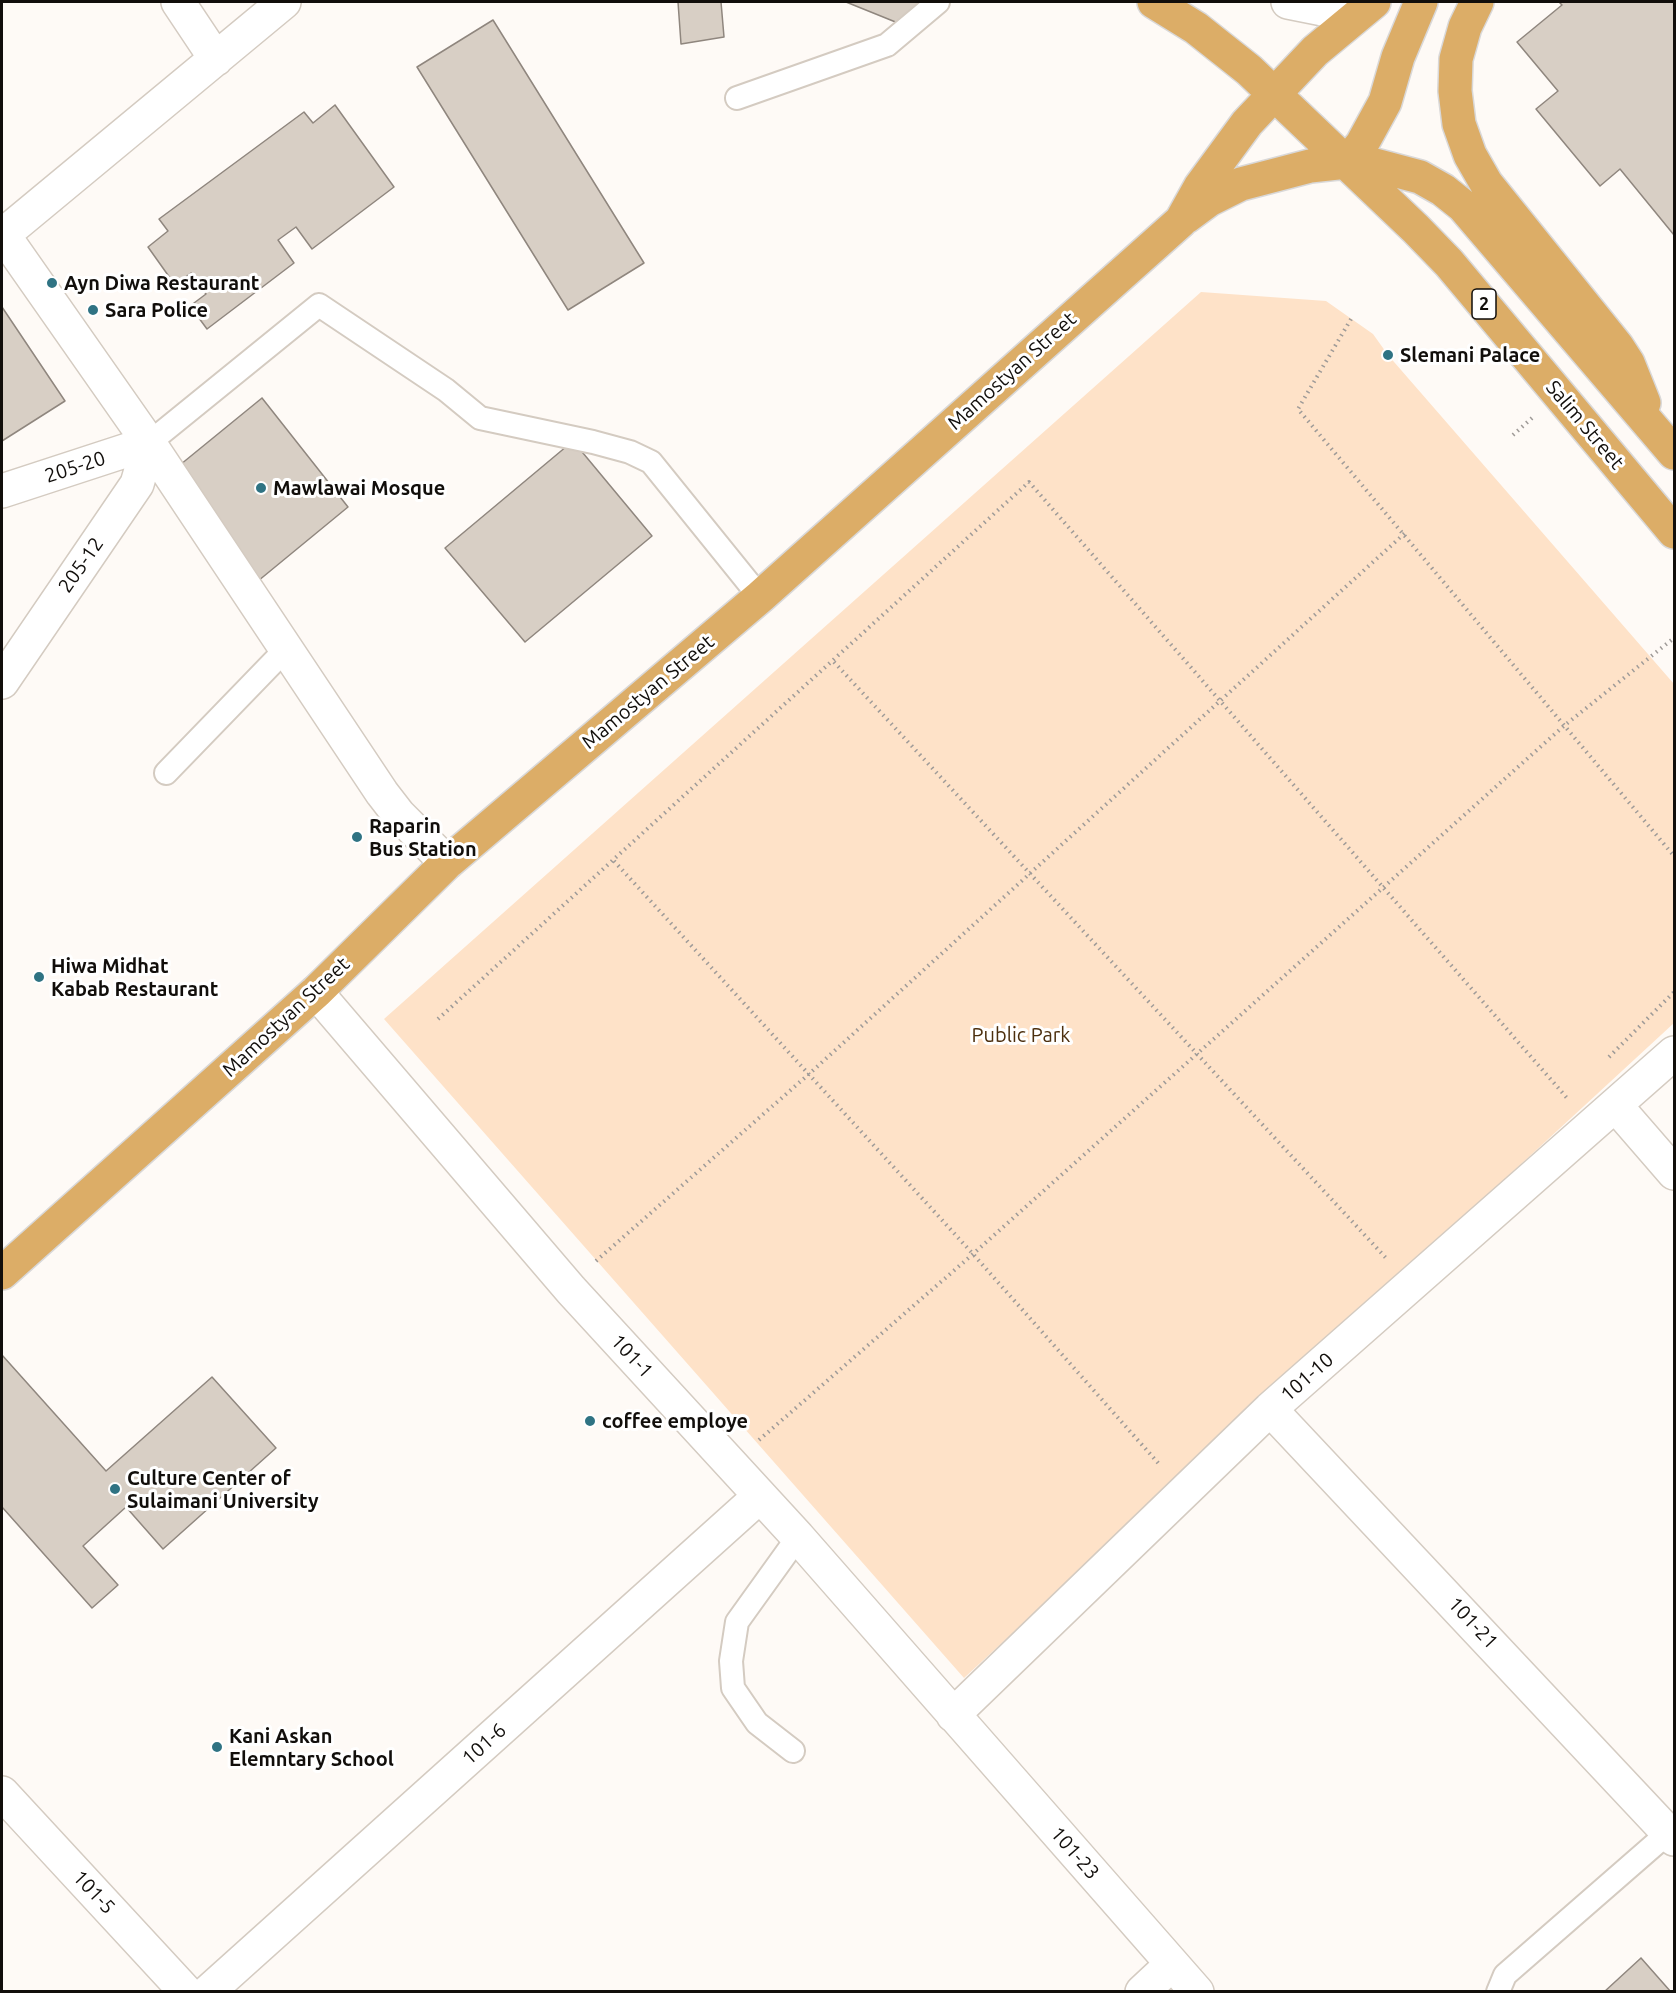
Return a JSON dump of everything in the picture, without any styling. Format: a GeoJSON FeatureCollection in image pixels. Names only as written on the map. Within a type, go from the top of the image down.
{"type":"FeatureCollection","features":[{"type":"Feature","properties":{"kind":"main road","name":"Salim Street"},"geometry":{"type":"LineString","coordinates":[[1154,2],[1223,48],[1347,162],[1449,263],[1674,532]]}},
{"type":"Feature","properties":{"kind":"main road"},"geometry":{"type":"LineString","coordinates":[[1180,220],[1209,200],[1241,184],[1286,171],[1347,162],[1362,144],[1385,102],[1398,57],[1421,2]]}},
{"type":"Feature","properties":{"kind":"main road"},"geometry":{"type":"LineString","coordinates":[[1477,2],[1465,27],[1456,70],[1455,91],[1460,124],[1470,155],[1486,183],[1617,346],[1637,382],[1649,422]]}},
{"type":"Feature","properties":{"kind":"main road","name":"Mamostyan Street"},"geometry":{"type":"LineString","coordinates":[[2,1272],[316,992],[447,863],[760,597],[1180,220],[1223,154],[1274,94],[1315,51],[1367,7]]}},
{"type":"Feature","properties":{"kind":"main road","name":"2"},"geometry":{"type":"LineString","coordinates":[[1347,162],[1396,169],[1420,177],[1443,190],[1463,206],[1674,453]]}},
{"type":"Feature","properties":{"kind":"street"},"geometry":{"type":"LineString","coordinates":[[178,2],[216,59]]}},
{"type":"Feature","properties":{"kind":"street"},"geometry":{"type":"LineString","coordinates":[[284,2],[2,234],[149,443],[382,793],[399,815],[447,863]]}},
{"type":"Feature","properties":{"kind":"street"},"geometry":{"type":"LineString","coordinates":[[1288,2],[1323,9],[1367,7]]}},
{"type":"Feature","properties":{"kind":"street","name":"205-20"},"geometry":{"type":"LineString","coordinates":[[2,491],[149,443]]}},
{"type":"Feature","properties":{"kind":"street","name":"205-12"},"geometry":{"type":"LineString","coordinates":[[2,682],[137,484],[149,443]]}},
{"type":"Feature","properties":{"kind":"street","name":"101-1"},"geometry":{"type":"LineString","coordinates":[[316,992],[571,1290],[798,1537],[953,1715]]}},
{"type":"Feature","properties":{"kind":"street","name":"101-10"},"geometry":{"type":"LineString","coordinates":[[953,1715],[1270,1409],[1674,1053]]}},
{"type":"Feature","properties":{"kind":"street"},"geometry":{"type":"LineString","coordinates":[[1616,1106],[1674,1173]]}},
{"type":"Feature","properties":{"kind":"street","name":"101-21"},"geometry":{"type":"LineString","coordinates":[[1270,1409],[1672,1835]]}},
{"type":"Feature","properties":{"kind":"street","name":"101-6"},"geometry":{"type":"LineString","coordinates":[[208,1992],[760,1496]]}},
{"type":"Feature","properties":{"kind":"street","name":"101-23"},"geometry":{"type":"LineString","coordinates":[[953,1715],[1197,1992]]}},
{"type":"Feature","properties":{"kind":"street","name":"101-5"},"geometry":{"type":"LineString","coordinates":[[2,1793],[186,1992]]}},
{"type":"Feature","properties":{"kind":"street"},"geometry":{"type":"LineString","coordinates":[[1142,1992],[1172,1964]]}},
{"type":"Feature","properties":{"kind":"lane"},"geometry":{"type":"LineString","coordinates":[[737,98],[887,45],[938,2]]}},
{"type":"Feature","properties":{"kind":"lane"},"geometry":{"type":"LineString","coordinates":[[149,443],[319,305],[446,390],[480,418],[593,442],[630,452],[651,462],[760,597]]}},
{"type":"Feature","properties":{"kind":"lane"},"geometry":{"type":"LineString","coordinates":[[166,773],[286,649]]}},
{"type":"Feature","properties":{"kind":"lane"},"geometry":{"type":"LineString","coordinates":[[793,1751],[757,1723],[733,1688],[731,1661],[737,1622],[798,1537]]}},
{"type":"Feature","properties":{"kind":"lane"},"geometry":{"type":"LineString","coordinates":[[1498,1992],[1505,1975],[1672,1835]]}},
{"type":"Feature","properties":{"kind":"path"},"geometry":{"type":"LineString","coordinates":[[1351,320],[1298,409],[1405,533],[1674,856]]}},
{"type":"Feature","properties":{"kind":"path"},"geometry":{"type":"LineString","coordinates":[[438,1019],[1029,483],[1573,1105]]}},
{"type":"Feature","properties":{"kind":"path"},"geometry":{"type":"LineString","coordinates":[[571,1290],[597,1260],[809,1074],[1405,533]]}},
{"type":"Feature","properties":{"kind":"path"},"geometry":{"type":"LineString","coordinates":[[731,1464],[973,1254],[1565,725],[1674,638]]}},
{"type":"Feature","properties":{"kind":"path"},"geometry":{"type":"LineString","coordinates":[[834,662],[1387,1259]]}},
{"type":"Feature","properties":{"kind":"path"},"geometry":{"type":"LineString","coordinates":[[614,861],[973,1254],[1162,1468]]}},
{"type":"Feature","properties":{"kind":"green space","name":"Public Park"},"geometry":{"type":"Polygon","coordinates":[[[1201,292],[1326,301],[1373,334],[1388,355],[1674,684],[1674,1023],[964,1678],[384,1019],[1201,292]]]}},
{"type":"Feature","properties":{"kind":"building"},"geometry":{"type":"Polygon","coordinates":[[[678,2],[721,2],[724,37],[681,44],[678,2]]]}},
{"type":"Feature","properties":{"kind":"building"},"geometry":{"type":"Polygon","coordinates":[[[846,2],[922,2],[898,23],[846,2]]]}},
{"type":"Feature","properties":{"kind":"building"},"geometry":{"type":"Polygon","coordinates":[[[1559,2],[1674,2],[1674,235],[1620,169],[1600,186],[1536,109],[1558,91],[1517,42],[1562,5],[1559,2]]]}},
{"type":"Feature","properties":{"kind":"building"},"geometry":{"type":"Polygon","coordinates":[[[493,20],[644,263],[568,310],[417,67],[493,20]]]}},
{"type":"Feature","properties":{"kind":"building"},"geometry":{"type":"Polygon","coordinates":[[[335,105],[394,187],[312,249],[296,227],[278,240],[294,263],[207,329],[190,306],[206,294],[191,273],[175,285],[148,247],[168,231],[159,219],[304,112],[313,123],[335,105]]]}},
{"type":"Feature","properties":{"kind":"building"},"geometry":{"type":"Polygon","coordinates":[[[2,307],[65,401],[2,441],[2,307]]]}},
{"type":"Feature","properties":{"kind":"building","name":"Mawlawai Mosque"},"geometry":{"type":"Polygon","coordinates":[[[262,398],[348,507],[258,581],[175,469],[262,398]]]}},
{"type":"Feature","properties":{"kind":"building"},"geometry":{"type":"Polygon","coordinates":[[[573,441],[652,536],[525,642],[445,548],[573,441]]]}},
{"type":"Feature","properties":{"kind":"building","name":"Culture Center of Sulaimani University"},"geometry":{"type":"Polygon","coordinates":[[[2,1355],[106,1471],[212,1377],[276,1448],[163,1549],[126,1507],[83,1546],[118,1585],[92,1608],[2,1507],[2,1355]]]}},
{"type":"Feature","properties":{"kind":"building"},"geometry":{"type":"Polygon","coordinates":[[[1641,1958],[1671,1992],[1604,1992],[1641,1958]]]}},
{"type":"Feature","properties":{"kind":"place","name":"Ayn Diwa Restaurant"},"geometry":{"type":"Point","coordinates":[52,283]}},
{"type":"Feature","properties":{"kind":"place","name":"Sara Police"},"geometry":{"type":"Point","coordinates":[93,310]}},
{"type":"Feature","properties":{"kind":"place","name":"Slemani Palace"},"geometry":{"type":"Point","coordinates":[1388,355]}},
{"type":"Feature","properties":{"kind":"place","name":"Mawlawai Mosque"},"geometry":{"type":"Point","coordinates":[261,488]}},
{"type":"Feature","properties":{"kind":"place","name":"Raparin Bus Station"},"geometry":{"type":"Point","coordinates":[357,837]}},
{"type":"Feature","properties":{"kind":"place","name":"Hiwa Midhat Kabab Restaurant"},"geometry":{"type":"Point","coordinates":[39,977]}},
{"type":"Feature","properties":{"kind":"place","name":"coffee employe"},"geometry":{"type":"Point","coordinates":[590,1421]}},
{"type":"Feature","properties":{"kind":"place","name":"Culture Center of Sulaimani University"},"geometry":{"type":"Point","coordinates":[115,1489]}},
{"type":"Feature","properties":{"kind":"place","name":"Kani Askan Elemntary School"},"geometry":{"type":"Point","coordinates":[217,1747]}}]}
